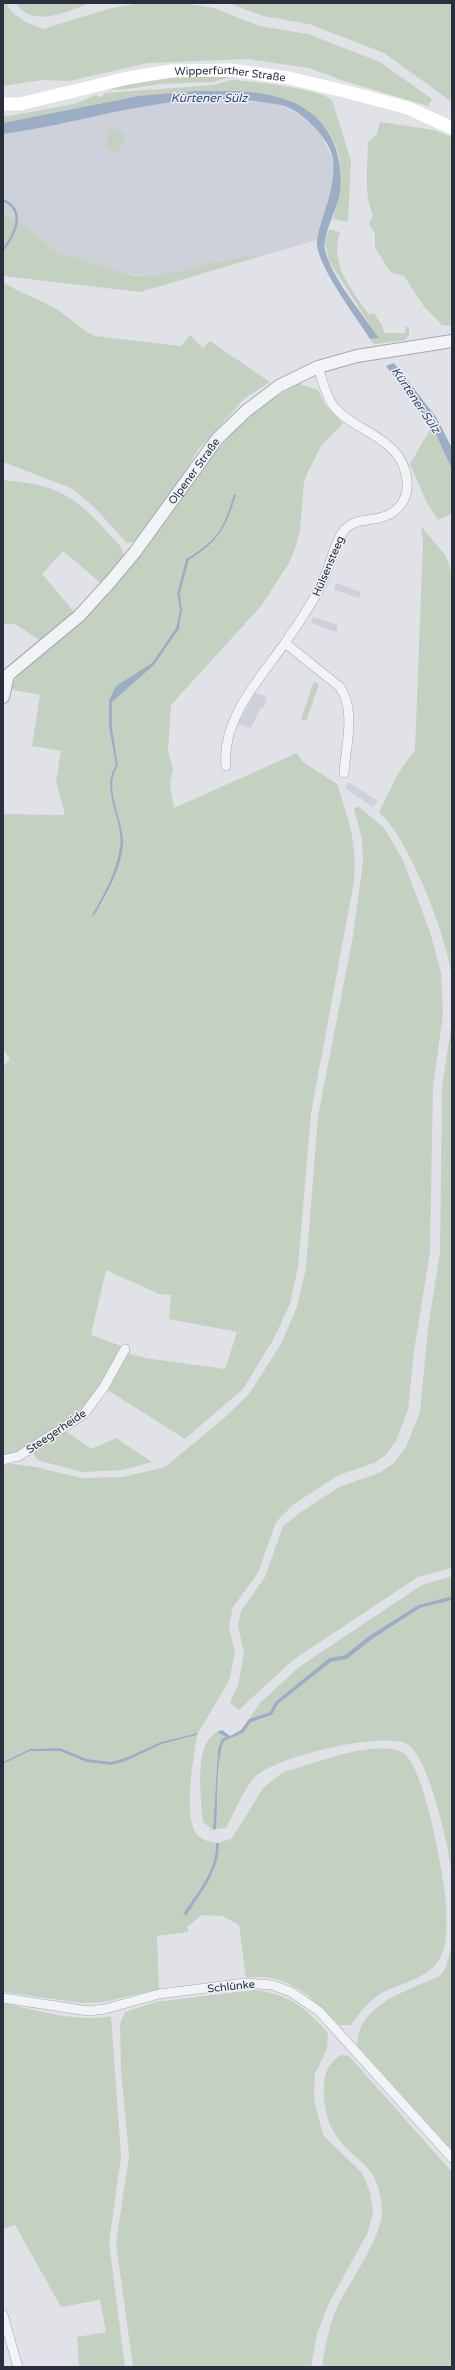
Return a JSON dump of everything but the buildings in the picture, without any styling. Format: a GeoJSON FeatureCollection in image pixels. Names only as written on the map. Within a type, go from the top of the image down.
{"type":"FeatureCollection","features":[{"type":"Feature","properties":{"kind":"main road","name":"Wipperfürther Straße"},"geometry":{"type":"LineString","coordinates":[[3,104],[20,104],[128,78],[171,71],[230,70],[289,78],[348,92],[408,108],[452,128]]}},
{"type":"Feature","properties":{"kind":"street","name":"Olpener Straße"},"geometry":{"type":"LineString","coordinates":[[3,697],[8,675],[79,616],[110,582],[135,552],[217,439],[246,411],[279,386],[318,367],[365,354],[452,342]]}},
{"type":"Feature","properties":{"kind":"street","name":"Hülsensteeg"},"geometry":{"type":"LineString","coordinates":[[226,766],[224,750],[234,723],[254,687],[317,594],[340,536],[347,526],[359,520],[387,516],[402,502],[407,490],[408,477],[403,462],[379,437],[349,419],[336,409],[327,394],[318,367]]}},
{"type":"Feature","properties":{"kind":"street"},"geometry":{"type":"LineString","coordinates":[[285,643],[340,687],[345,694],[349,716],[344,773]]}},
{"type":"Feature","properties":{"kind":"street","name":"Steegerheide"},"geometry":{"type":"LineString","coordinates":[[3,1460],[19,1456],[84,1414],[100,1393],[125,1349]]}},
{"type":"Feature","properties":{"kind":"street","name":"Schlünke"},"geometry":{"type":"LineString","coordinates":[[3,1998],[88,2011],[105,2009],[159,1994],[246,1983],[281,1988],[302,1998],[319,2011],[452,2158]]}},
{"type":"Feature","properties":{"kind":"street"},"geometry":{"type":"LineString","coordinates":[[3,2315],[18,2367]]}},
{"type":"Feature","properties":{"kind":"shaded area"},"geometry":{"type":"Polygon","coordinates":[[[191,100],[241,100],[278,104],[300,115],[319,132],[332,157],[334,172],[331,193],[317,240],[262,256],[254,254],[165,275],[146,277],[89,264],[64,255],[52,249],[20,221],[3,214],[3,134],[30,130],[154,104],[191,100]]]}},
{"type":"Feature","properties":{"kind":"shaded area"},"geometry":{"type":"Polygon","coordinates":[[[336,583],[361,592],[359,598],[334,590],[336,583]]]}},
{"type":"Feature","properties":{"kind":"shaded area"},"geometry":{"type":"Polygon","coordinates":[[[313,617],[338,625],[336,632],[311,623],[313,617]]]}},
{"type":"Feature","properties":{"kind":"shaded area"},"geometry":{"type":"Polygon","coordinates":[[[255,693],[267,697],[264,708],[261,707],[251,728],[238,724],[255,693]]]}},
{"type":"Feature","properties":{"kind":"shaded area"},"geometry":{"type":"Polygon","coordinates":[[[348,782],[378,801],[373,807],[345,788],[348,782]]]}},
{"type":"Feature","properties":{"kind":"green space"},"geometry":{"type":"Polygon","coordinates":[[[3,3],[6,3],[12,12],[25,22],[43,29],[111,8],[140,3],[184,3],[214,8],[259,26],[308,34],[380,62],[432,99],[428,106],[344,81],[309,68],[247,59],[148,63],[69,81],[42,80],[3,86],[3,3]]]}},
{"type":"Feature","properties":{"kind":"green space"},"geometry":{"type":"Polygon","coordinates":[[[16,3],[91,3],[52,16],[41,17],[23,11],[16,3]]]}},
{"type":"Feature","properties":{"kind":"green space"},"geometry":{"type":"Polygon","coordinates":[[[228,3],[452,3],[452,102],[384,53],[309,24],[263,16],[228,3]]]}},
{"type":"Feature","properties":{"kind":"green space"},"geometry":{"type":"Polygon","coordinates":[[[194,76],[231,77],[213,82],[161,84],[121,90],[103,89],[149,79],[194,76]]]}},
{"type":"Feature","properties":{"kind":"green space"},"geometry":{"type":"Polygon","coordinates":[[[231,80],[299,89],[313,92],[332,100],[351,161],[348,222],[333,219],[341,183],[341,171],[337,148],[331,137],[324,127],[295,105],[258,93],[216,90],[171,94],[3,123],[3,117],[74,104],[96,95],[100,97],[106,93],[214,85],[231,80]]]}},
{"type":"Feature","properties":{"kind":"green space"},"geometry":{"type":"Polygon","coordinates":[[[380,122],[434,130],[452,137],[452,326],[442,325],[425,308],[404,276],[391,273],[375,248],[375,234],[369,224],[373,216],[367,188],[368,142],[377,134],[380,122]]]}},
{"type":"Feature","properties":{"kind":"green space"},"geometry":{"type":"Polygon","coordinates":[[[110,129],[125,134],[119,153],[105,148],[110,129]]]}},
{"type":"Feature","properties":{"kind":"green space"},"geometry":{"type":"Polygon","coordinates":[[[3,214],[20,221],[52,249],[64,255],[137,276],[158,276],[254,254],[262,256],[140,292],[3,276],[3,214]]]}},
{"type":"Feature","properties":{"kind":"green space"},"geometry":{"type":"Polygon","coordinates":[[[329,229],[340,232],[337,244],[338,255],[340,266],[349,286],[369,315],[374,313],[383,327],[384,333],[405,333],[406,326],[409,328],[409,335],[405,340],[374,344],[370,339],[378,337],[329,261],[325,242],[329,229]]]}},
{"type":"Feature","properties":{"kind":"green space"},"geometry":{"type":"Polygon","coordinates":[[[3,282],[64,314],[85,331],[95,336],[181,346],[190,335],[203,348],[210,341],[270,382],[245,398],[198,450],[184,473],[135,542],[127,543],[93,506],[71,488],[3,462],[3,282]]]}},
{"type":"Feature","properties":{"kind":"green space"},"geometry":{"type":"Polygon","coordinates":[[[299,384],[318,390],[325,405],[343,423],[321,446],[304,481],[300,531],[289,563],[261,606],[171,705],[168,751],[173,769],[170,784],[174,808],[297,753],[303,762],[337,784],[351,831],[355,867],[354,881],[311,1113],[298,1267],[290,1304],[273,1340],[243,1389],[185,1439],[106,1389],[126,1353],[145,1358],[225,1369],[237,1332],[169,1319],[171,1295],[159,1294],[106,1270],[91,1335],[121,1346],[122,1348],[82,1413],[12,1456],[3,1458],[3,1067],[10,1059],[3,1049],[3,814],[65,815],[56,782],[61,751],[32,746],[40,695],[9,689],[18,675],[111,591],[133,564],[195,477],[217,450],[241,425],[268,402],[299,384]],[[234,494],[218,532],[197,552],[186,559],[177,593],[180,610],[176,628],[152,663],[116,686],[109,700],[109,727],[116,765],[111,774],[110,784],[120,837],[120,847],[113,874],[92,915],[94,916],[113,883],[123,846],[123,836],[115,805],[112,785],[118,766],[112,727],[112,702],[154,665],[179,629],[182,610],[180,593],[189,560],[209,546],[225,526],[234,494]]]}},
{"type":"Feature","properties":{"kind":"green space"},"geometry":{"type":"Polygon","coordinates":[[[432,426],[452,469],[452,514],[438,520],[427,503],[410,464],[432,426]]]}},
{"type":"Feature","properties":{"kind":"green space"},"geometry":{"type":"Polygon","coordinates":[[[3,480],[37,485],[62,493],[73,500],[95,519],[121,547],[123,554],[120,565],[103,585],[63,551],[42,574],[76,614],[41,641],[15,624],[3,624],[3,480]]]}},
{"type":"Feature","properties":{"kind":"green space"},"geometry":{"type":"Polygon","coordinates":[[[421,526],[445,555],[452,573],[452,981],[451,971],[441,933],[424,886],[402,842],[379,812],[399,772],[415,750],[423,541],[421,526]]]}},
{"type":"Feature","properties":{"kind":"green space"},"geometry":{"type":"Polygon","coordinates":[[[314,681],[319,685],[306,721],[301,719],[314,681]]]}},
{"type":"Feature","properties":{"kind":"green space"},"geometry":{"type":"Polygon","coordinates":[[[358,806],[384,828],[403,860],[430,932],[441,973],[443,1015],[433,1086],[430,1252],[414,1351],[408,1410],[396,1441],[386,1455],[374,1463],[339,1475],[294,1504],[276,1522],[258,1573],[233,1607],[229,1626],[235,1653],[229,1681],[198,1733],[161,1742],[125,1758],[111,1762],[87,1759],[60,1748],[30,1749],[3,1762],[3,1465],[14,1464],[36,1467],[81,1478],[123,1477],[165,1467],[223,1419],[249,1394],[281,1344],[297,1307],[306,1268],[318,1116],[353,936],[363,862],[362,839],[354,809],[358,806]]]}},
{"type":"Feature","properties":{"kind":"green space"},"geometry":{"type":"Polygon","coordinates":[[[452,1021],[452,1568],[418,1577],[293,1660],[239,1710],[230,1703],[238,1685],[244,1653],[238,1626],[241,1611],[265,1577],[283,1526],[301,1512],[339,1487],[379,1473],[394,1463],[406,1447],[420,1412],[428,1328],[440,1253],[442,1087],[452,1021]]]}},
{"type":"Feature","properties":{"kind":"green space"},"geometry":{"type":"Polygon","coordinates":[[[64,1430],[92,1449],[116,1438],[152,1462],[122,1470],[82,1472],[37,1460],[32,1451],[64,1430]]]}},
{"type":"Feature","properties":{"kind":"green space"},"geometry":{"type":"Polygon","coordinates":[[[452,1576],[452,1596],[418,1605],[369,1636],[345,1655],[329,1658],[275,1702],[270,1712],[249,1719],[260,1703],[299,1667],[422,1585],[452,1576]]]}},
{"type":"Feature","properties":{"kind":"green space"},"geometry":{"type":"Polygon","coordinates":[[[452,1600],[452,1875],[447,1845],[437,1804],[423,1766],[415,1752],[407,1744],[394,1741],[375,1741],[328,1748],[282,1762],[265,1770],[250,1783],[242,1795],[226,1828],[216,1829],[220,1750],[224,1741],[243,1733],[251,1722],[272,1715],[278,1704],[331,1662],[347,1659],[371,1640],[420,1608],[452,1600]]]}},
{"type":"Feature","properties":{"kind":"green space"},"geometry":{"type":"Polygon","coordinates":[[[217,1732],[227,1737],[218,1749],[213,1830],[203,1822],[200,1773],[204,1748],[209,1738],[217,1732]]]}},
{"type":"Feature","properties":{"kind":"green space"},"geometry":{"type":"Polygon","coordinates":[[[197,1735],[191,1774],[191,1819],[195,1830],[201,1838],[206,1841],[216,1843],[210,1872],[183,1914],[185,1916],[203,1890],[213,1872],[219,1843],[232,1838],[264,1787],[284,1772],[343,1754],[376,1749],[390,1749],[402,1752],[410,1760],[418,1776],[432,1822],[446,1903],[447,1925],[444,1948],[434,1967],[420,1977],[380,1994],[364,2008],[351,2025],[339,2025],[320,2005],[298,1989],[274,1979],[260,1977],[246,1978],[239,1925],[222,1916],[202,1915],[187,1927],[188,1932],[157,1936],[159,1989],[104,2002],[82,2003],[3,1992],[3,1764],[30,1751],[60,1751],[86,1762],[111,1765],[126,1761],[162,1744],[197,1735]]]}},
{"type":"Feature","properties":{"kind":"green space"},"geometry":{"type":"Polygon","coordinates":[[[452,1946],[452,2150],[357,2045],[360,2029],[374,2010],[394,1996],[440,1976],[445,1969],[452,1946]]]}},
{"type":"Feature","properties":{"kind":"green space"},"geometry":{"type":"Polygon","coordinates":[[[254,1990],[277,1995],[296,2003],[312,2016],[328,2033],[327,2049],[315,2074],[314,2099],[323,2135],[362,2173],[370,2192],[373,2212],[368,2232],[329,2303],[317,2334],[311,2367],[133,2367],[116,2243],[129,2156],[121,2070],[120,2024],[125,2012],[155,2002],[254,1990]]]}},
{"type":"Feature","properties":{"kind":"green space"},"geometry":{"type":"Polygon","coordinates":[[[3,2003],[70,2017],[98,2018],[111,2016],[121,2156],[109,2243],[125,2367],[79,2367],[77,2337],[106,2332],[100,2300],[61,2307],[15,2225],[3,2229],[3,2003]]]}},
{"type":"Feature","properties":{"kind":"green space"},"geometry":{"type":"Polygon","coordinates":[[[341,2055],[349,2056],[452,2172],[452,2367],[322,2367],[324,2351],[332,2320],[338,2305],[371,2246],[381,2222],[382,2212],[379,2191],[372,2174],[337,2137],[330,2125],[326,2112],[324,2092],[325,2076],[328,2067],[337,2057],[341,2055]]]}},
{"type":"Feature","properties":{"kind":"water","name":"Kürtener Sülz"},"geometry":{"type":"Polygon","coordinates":[[[194,91],[241,91],[276,96],[301,106],[323,125],[336,149],[341,177],[339,198],[328,229],[325,250],[334,272],[348,296],[379,338],[370,339],[337,289],[322,261],[318,249],[317,239],[333,180],[332,155],[326,141],[320,133],[305,118],[285,106],[254,101],[222,99],[190,100],[159,104],[3,134],[3,123],[139,96],[194,91]]]}},
{"type":"Feature","properties":{"kind":"water","name":"Kürtener Sülz"},"geometry":{"type":"Polygon","coordinates":[[[394,363],[436,417],[452,448],[452,469],[432,426],[386,366],[394,363]]]}},
{"type":"Feature","properties":{"kind":"water"},"geometry":{"type":"Polygon","coordinates":[[[234,494],[236,495],[232,507],[220,533],[208,547],[189,560],[180,593],[182,610],[179,629],[154,665],[112,702],[112,727],[118,766],[112,785],[115,805],[123,836],[123,846],[116,874],[94,916],[92,915],[113,874],[120,847],[119,826],[113,805],[110,785],[111,775],[116,765],[109,727],[109,700],[116,686],[152,663],[176,628],[180,610],[177,593],[186,559],[213,539],[223,525],[234,494]]]}},
{"type":"Feature","properties":{"kind":"water"},"geometry":{"type":"Polygon","coordinates":[[[452,1596],[452,1600],[420,1608],[371,1640],[347,1659],[331,1662],[278,1704],[272,1715],[251,1722],[243,1733],[224,1741],[221,1749],[218,1771],[216,1829],[213,1830],[218,1749],[222,1739],[226,1737],[217,1732],[222,1730],[230,1736],[241,1730],[249,1719],[270,1712],[275,1702],[329,1658],[345,1655],[369,1636],[418,1605],[452,1596]]]}},
{"type":"Feature","properties":{"kind":"water"},"geometry":{"type":"Polygon","coordinates":[[[198,1733],[197,1735],[162,1744],[126,1761],[111,1765],[86,1762],[60,1751],[30,1751],[3,1764],[3,1762],[30,1749],[60,1748],[87,1759],[111,1762],[125,1758],[161,1742],[198,1733]]]}},
{"type":"Feature","properties":{"kind":"water"},"geometry":{"type":"Polygon","coordinates":[[[216,1843],[219,1843],[218,1853],[213,1872],[186,1916],[183,1914],[210,1872],[216,1843]]]}},
{"type":"Feature","properties":{"kind":"waterway"},"geometry":{"type":"LineString","coordinates":[[3,200],[15,210],[17,216],[15,230],[3,250]]}}]}
